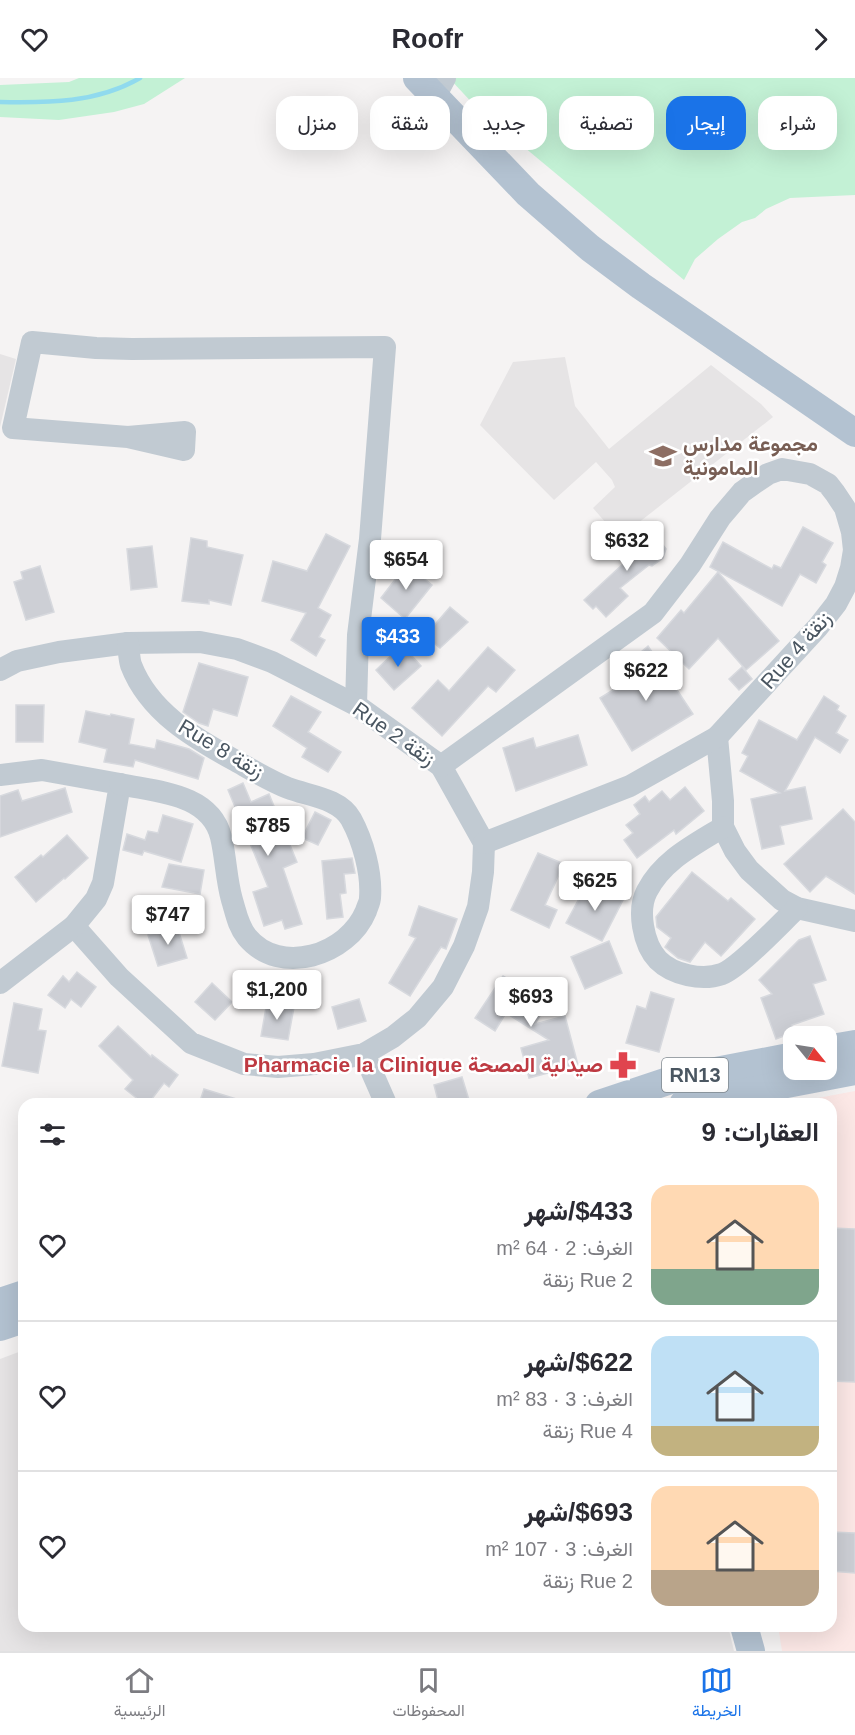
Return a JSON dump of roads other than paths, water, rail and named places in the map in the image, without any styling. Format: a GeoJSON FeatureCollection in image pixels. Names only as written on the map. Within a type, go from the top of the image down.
{"type":"FeatureCollection","features":[{"type":"Feature","properties":{"kind":"main road"},"geometry":{"type":"LineString","coordinates":[[432,84],[528,194],[590,248],[641,286],[855,433]]}},
{"type":"Feature","properties":{"kind":"main road"},"geometry":{"type":"LineString","coordinates":[[837,1047],[855,1044]]}},
{"type":"Feature","properties":{"kind":"main road","name":"RN13"},"geometry":{"type":"LineString","coordinates":[[622,1098],[674,1079],[783,1058]]}},
{"type":"Feature","properties":{"kind":"main road","name":"RN13"},"geometry":{"type":"LineString","coordinates":[[714,1098],[855,1071]]}},
{"type":"Feature","properties":{"kind":"main road"},"geometry":{"type":"LineString","coordinates":[[0,1302],[18,1296]]}},
{"type":"Feature","properties":{"kind":"main road"},"geometry":{"type":"LineString","coordinates":[[0,1327],[18,1321]]}},
{"type":"Feature","properties":{"kind":"main road"},"geometry":{"type":"LineString","coordinates":[[746,1632],[751,1651]]}},
{"type":"Feature","properties":{"kind":"street"},"geometry":{"type":"LineString","coordinates":[[128,437],[13,428],[32,342],[132,349],[385,347],[370,539],[358,635],[356,705]]}},
{"type":"Feature","properties":{"kind":"street","name":"Rue 4 زنقة"},"geometry":{"type":"LineString","coordinates":[[441,766],[653,613],[690,565],[720,518],[742,492],[768,474],[782,469],[810,474],[828,484],[835,493],[850,521],[854,550],[845,587],[836,604],[818,627],[717,737],[630,786],[484,843]]}},
{"type":"Feature","properties":{"kind":"street","name":"Rue 2 زنقة"},"geometry":{"type":"LineString","coordinates":[[0,670],[17,661],[59,652],[128,643],[200,642],[237,649],[272,662],[356,705],[441,766],[484,843]]}},
{"type":"Feature","properties":{"kind":"street","name":"Rue 8 زنقة"},"geometry":{"type":"LineString","coordinates":[[0,775],[42,770],[188,799],[207,812],[220,834],[229,889],[240,928],[254,945],[273,956],[310,957],[347,938],[361,923],[370,899],[368,870],[362,842],[350,817],[335,803],[286,787],[198,740],[174,723],[142,687],[130,664],[128,643]]}},
{"type":"Feature","properties":{"kind":"street"},"geometry":{"type":"LineString","coordinates":[[717,737],[723,827],[735,851],[749,870],[782,900],[797,908],[855,921]]}},
{"type":"Feature","properties":{"kind":"street"},"geometry":{"type":"LineString","coordinates":[[0,983],[74,926],[96,899],[103,883],[120,784]]}},
{"type":"Feature","properties":{"kind":"street"},"geometry":{"type":"LineString","coordinates":[[723,827],[671,860],[646,892],[642,918],[650,947],[658,960],[683,975],[722,974],[736,965],[797,908]]}},
{"type":"Feature","properties":{"kind":"street"},"geometry":{"type":"LineString","coordinates":[[74,926],[119,977],[191,1043],[244,1064],[278,1066],[314,1064],[364,1054],[393,1037],[417,1018],[443,987],[464,946],[478,907],[484,843]]}},
{"type":"Feature","properties":{"kind":"street"},"geometry":{"type":"LineString","coordinates":[[364,1054],[383,1098]]}},
{"type":"Feature","properties":{"kind":"waterway"},"geometry":{"type":"LineString","coordinates":[[0,102],[72,100],[107,92],[140,78]]}},
{"type":"Feature","properties":{"kind":"place","name":"مجموعة مدارس المامونية"},"geometry":{"type":"Point","coordinates":[663,456]}},
{"type":"Feature","properties":{"kind":"place","name":"Pharmacie la Clinique صيدلية المصحة"},"geometry":{"type":"Point","coordinates":[623,1065]}}]}
